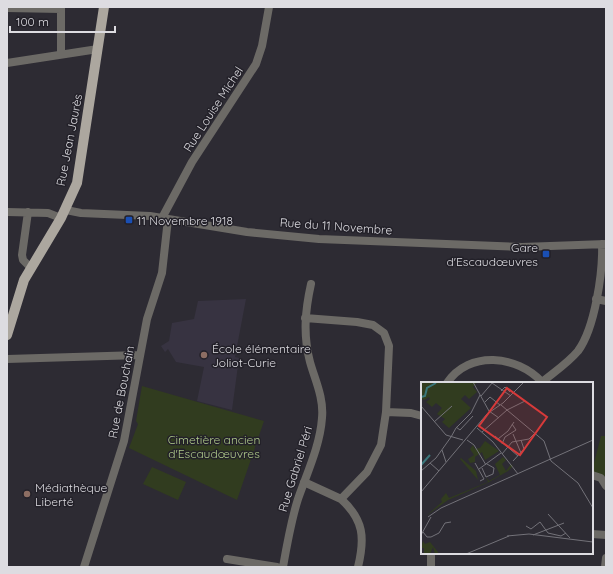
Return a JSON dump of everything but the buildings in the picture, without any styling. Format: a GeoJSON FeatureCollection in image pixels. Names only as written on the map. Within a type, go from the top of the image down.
{"type":"FeatureCollection","features":[{"type":"Feature","properties":{"kind":"main road","name":"Rue Jean Jaurès"},"geometry":{"type":"LineString","coordinates":[[7,335],[21,287],[30,267],[63,214],[79,172],[104,7]]}},
{"type":"Feature","properties":{"kind":"street","name":"Rue Louise Michel"},"geometry":{"type":"LineString","coordinates":[[165,218],[195,159],[256,64],[262,46],[269,7]]}},
{"type":"Feature","properties":{"kind":"street"},"geometry":{"type":"LineString","coordinates":[[7,8],[61,8],[61,54]]}},
{"type":"Feature","properties":{"kind":"street"},"geometry":{"type":"LineString","coordinates":[[7,63],[98,49]]}},
{"type":"Feature","properties":{"kind":"street","name":"Rue du 11 Novembre"},"geometry":{"type":"LineString","coordinates":[[7,212],[143,215],[248,232],[318,239],[526,247],[604,244]]}},
{"type":"Feature","properties":{"kind":"street"},"geometry":{"type":"LineString","coordinates":[[28,212],[22,255],[25,262],[30,267]]}},
{"type":"Feature","properties":{"kind":"street","name":"Rue de Bouchain"},"geometry":{"type":"LineString","coordinates":[[84,567],[124,441],[147,319],[163,268],[165,218]]}},
{"type":"Feature","properties":{"kind":"street"},"geometry":{"type":"LineString","coordinates":[[543,382],[581,347],[587,333],[596,299],[604,244]]}},
{"type":"Feature","properties":{"kind":"street","name":"Rue Gabriel Péri"},"geometry":{"type":"LineString","coordinates":[[283,567],[292,521],[318,441],[322,416],[319,393],[306,343],[305,318],[311,284]]}},
{"type":"Feature","properties":{"kind":"street"},"geometry":{"type":"LineString","coordinates":[[596,299],[606,301]]}},
{"type":"Feature","properties":{"kind":"street"},"geometry":{"type":"LineString","coordinates":[[305,318],[362,323],[377,327],[384,334],[390,350],[383,439],[376,457],[363,477],[341,499]]}},
{"type":"Feature","properties":{"kind":"street"},"geometry":{"type":"LineString","coordinates":[[7,359],[140,355]]}},
{"type":"Feature","properties":{"kind":"street"},"geometry":{"type":"LineString","coordinates":[[448,382],[454,374],[467,364],[488,359],[500,360],[523,368],[533,374],[541,382]]}},
{"type":"Feature","properties":{"kind":"street"},"geometry":{"type":"LineString","coordinates":[[386,412],[411,413],[421,416]]}},
{"type":"Feature","properties":{"kind":"street"},"geometry":{"type":"LineString","coordinates":[[593,475],[602,478],[606,484]]}},
{"type":"Feature","properties":{"kind":"street"},"geometry":{"type":"LineString","coordinates":[[304,482],[341,499],[352,511],[362,531],[363,547],[358,567]]}},
{"type":"Feature","properties":{"kind":"street"},"geometry":{"type":"LineString","coordinates":[[593,534],[606,535]]}},
{"type":"Feature","properties":{"kind":"street"},"geometry":{"type":"LineString","coordinates":[[431,554],[431,567]]}},
{"type":"Feature","properties":{"kind":"street"},"geometry":{"type":"LineString","coordinates":[[605,567],[606,558]]}},
{"type":"Feature","properties":{"kind":"street"},"geometry":{"type":"LineString","coordinates":[[227,559],[277,567]]}},
{"type":"Feature","properties":{"kind":"shaded area","name":"École élémentaire Joliot-Curie"},"geometry":{"type":"Polygon","coordinates":[[[246,299],[235,357],[239,358],[232,410],[197,401],[204,367],[176,362],[168,349],[165,352],[161,346],[169,341],[172,323],[194,319],[198,301],[246,299]]]}},
{"type":"Feature","properties":{"kind":"green space","name":"Cimetière ancien d'Escaudœuvres"},"geometry":{"type":"Polygon","coordinates":[[[142,386],[264,421],[237,500],[129,448],[138,424],[136,421],[142,386]]]}},
{"type":"Feature","properties":{"kind":"green space"},"geometry":{"type":"Polygon","coordinates":[[[601,436],[606,436],[606,477],[593,471],[601,436]]]}},
{"type":"Feature","properties":{"kind":"green space"},"geometry":{"type":"Polygon","coordinates":[[[152,467],[186,482],[178,500],[143,484],[152,467]]]}},
{"type":"Feature","properties":{"kind":"place","name":"11 Novembre 1918"},"geometry":{"type":"Point","coordinates":[129,220]}},
{"type":"Feature","properties":{"kind":"place","name":"Gare d'Escaudœuvres"},"geometry":{"type":"Point","coordinates":[546,254]}},
{"type":"Feature","properties":{"kind":"place","name":"École élémentaire Joliot-Curie"},"geometry":{"type":"Point","coordinates":[204,355]}},
{"type":"Feature","properties":{"kind":"place","name":"Médiathèque Liberté"},"geometry":{"type":"Point","coordinates":[27,494]}}]}
